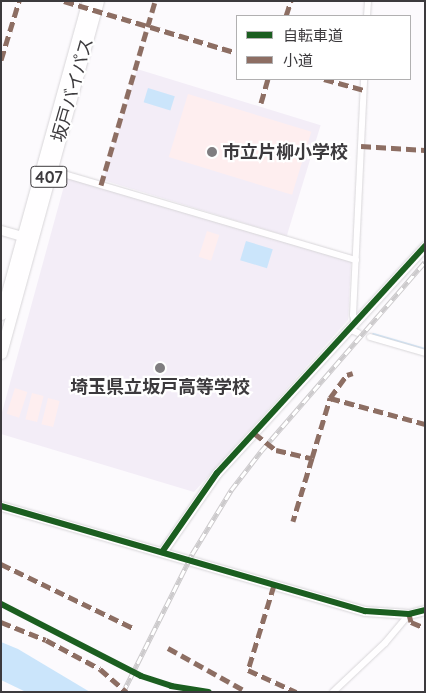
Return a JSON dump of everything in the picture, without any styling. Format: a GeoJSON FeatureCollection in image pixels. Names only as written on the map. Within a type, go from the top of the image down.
{"type":"FeatureCollection","features":[{"type":"Feature","properties":{"kind":"highway","name":"坂戸バイパス"},"geometry":{"type":"LineString","coordinates":[[1,314],[88,1]]}},
{"type":"Feature","properties":{"kind":"highway","name":"坂戸バイパス"},"geometry":{"type":"LineString","coordinates":[[1,353],[98,1]]}},
{"type":"Feature","properties":{"kind":"street"},"geometry":{"type":"LineString","coordinates":[[367,15],[368,1]]}},
{"type":"Feature","properties":{"kind":"street"},"geometry":{"type":"LineString","coordinates":[[354,328],[364,80]]}},
{"type":"Feature","properties":{"kind":"street"},"geometry":{"type":"LineString","coordinates":[[50,170],[356,260]]}},
{"type":"Feature","properties":{"kind":"street"},"geometry":{"type":"LineString","coordinates":[[1,230],[22,236]]}},
{"type":"Feature","properties":{"kind":"street"},"geometry":{"type":"LineString","coordinates":[[162,552],[217,473],[354,328],[425,246]]}},
{"type":"Feature","properties":{"kind":"street"},"geometry":{"type":"LineString","coordinates":[[370,337],[425,354]]}},
{"type":"Feature","properties":{"kind":"street"},"geometry":{"type":"LineString","coordinates":[[1,506],[365,611],[409,614],[425,610]]}},
{"type":"Feature","properties":{"kind":"street"},"geometry":{"type":"LineString","coordinates":[[333,692],[385,643],[409,614]]}},
{"type":"Feature","properties":{"kind":"shaded area","name":"市立片柳小学校"},"geometry":{"type":"Polygon","coordinates":[[[137,69],[321,125],[287,236],[103,180],[137,69]]]}},
{"type":"Feature","properties":{"kind":"shaded area"},"geometry":{"type":"Polygon","coordinates":[[[188,94],[311,132],[292,195],[169,157],[188,94]]]}},
{"type":"Feature","properties":{"kind":"shaded area","name":"埼玉県立坂戸高等学校"},"geometry":{"type":"Polygon","coordinates":[[[67,175],[351,262],[348,320],[194,492],[1,434],[1,416],[67,175]]]}},
{"type":"Feature","properties":{"kind":"shaded area"},"geometry":{"type":"Polygon","coordinates":[[[207,231],[219,235],[211,261],[199,257],[207,231]]]}},
{"type":"Feature","properties":{"kind":"shaded area"},"geometry":{"type":"Polygon","coordinates":[[[15,388],[27,392],[19,418],[7,414],[15,388]]]}},
{"type":"Feature","properties":{"kind":"shaded area"},"geometry":{"type":"Polygon","coordinates":[[[32,393],[44,396],[37,422],[25,419],[32,393]]]}},
{"type":"Feature","properties":{"kind":"shaded area"},"geometry":{"type":"Polygon","coordinates":[[[48,398],[60,401],[53,427],[41,424],[48,398]]]}},
{"type":"Feature","properties":{"kind":"water"},"geometry":{"type":"Polygon","coordinates":[[[148,88],[175,96],[170,111],[144,102],[148,88]]]}},
{"type":"Feature","properties":{"kind":"water"},"geometry":{"type":"Polygon","coordinates":[[[246,241],[273,249],[267,268],[240,260],[246,241]]]}},
{"type":"Feature","properties":{"kind":"water"},"geometry":{"type":"Polygon","coordinates":[[[1,642],[18,649],[90,692],[26,692],[1,680],[1,642]]]}},
{"type":"Feature","properties":{"kind":"waterway"},"geometry":{"type":"LineString","coordinates":[[373,334],[425,349]]}},
{"type":"Feature","properties":{"kind":"railway"},"geometry":{"type":"LineString","coordinates":[[123,692],[192,554],[231,490],[261,451],[425,262]]}},
{"type":"Feature","properties":{"kind":"marked path"},"geometry":{"type":"LineString","coordinates":[[1,60],[19,1]]}},
{"type":"Feature","properties":{"kind":"marked path"},"geometry":{"type":"LineString","coordinates":[[64,1],[236,53]]}},
{"type":"Feature","properties":{"kind":"marked path"},"geometry":{"type":"LineString","coordinates":[[101,185],[155,1]]}},
{"type":"Feature","properties":{"kind":"marked path"},"geometry":{"type":"LineString","coordinates":[[286,15],[291,1]]}},
{"type":"Feature","properties":{"kind":"marked path"},"geometry":{"type":"LineString","coordinates":[[261,103],[268,80]]}},
{"type":"Feature","properties":{"kind":"marked path"},"geometry":{"type":"LineString","coordinates":[[328,80],[364,90]]}},
{"type":"Feature","properties":{"kind":"marked path"},"geometry":{"type":"LineString","coordinates":[[361,146],[425,150]]}},
{"type":"Feature","properties":{"kind":"marked path"},"geometry":{"type":"LineString","coordinates":[[330,398],[347,375],[353,373]]}},
{"type":"Feature","properties":{"kind":"marked path"},"geometry":{"type":"LineString","coordinates":[[312,458],[330,398],[425,424]]}},
{"type":"Feature","properties":{"kind":"marked path"},"geometry":{"type":"LineString","coordinates":[[254,433],[276,450],[312,458],[293,521]]}},
{"type":"Feature","properties":{"kind":"marked path"},"geometry":{"type":"LineString","coordinates":[[1,564],[135,629]]}},
{"type":"Feature","properties":{"kind":"marked path"},"geometry":{"type":"LineString","coordinates":[[274,585],[248,670],[296,692]]}},
{"type":"Feature","properties":{"kind":"marked path"},"geometry":{"type":"LineString","coordinates":[[409,614],[411,622],[425,628]]}},
{"type":"Feature","properties":{"kind":"marked path"},"geometry":{"type":"LineString","coordinates":[[1,622],[46,640],[100,669],[126,692]]}},
{"type":"Feature","properties":{"kind":"marked path"},"geometry":{"type":"LineString","coordinates":[[168,648],[247,692]]}},
{"type":"Feature","properties":{"kind":"cycle path"},"geometry":{"type":"LineString","coordinates":[[162,552],[217,473],[425,246]]}},
{"type":"Feature","properties":{"kind":"cycle path"},"geometry":{"type":"LineString","coordinates":[[1,506],[365,611],[409,614],[425,610]]}},
{"type":"Feature","properties":{"kind":"cycle path"},"geometry":{"type":"LineString","coordinates":[[1,604],[141,676],[171,686],[209,692]]}},
{"type":"Feature","properties":{"kind":"place","name":"市立片柳小学校"},"geometry":{"type":"Point","coordinates":[212,152]}},
{"type":"Feature","properties":{"kind":"place","name":"埼玉県立坂戸高等学校"},"geometry":{"type":"Point","coordinates":[160,368]}}]}
